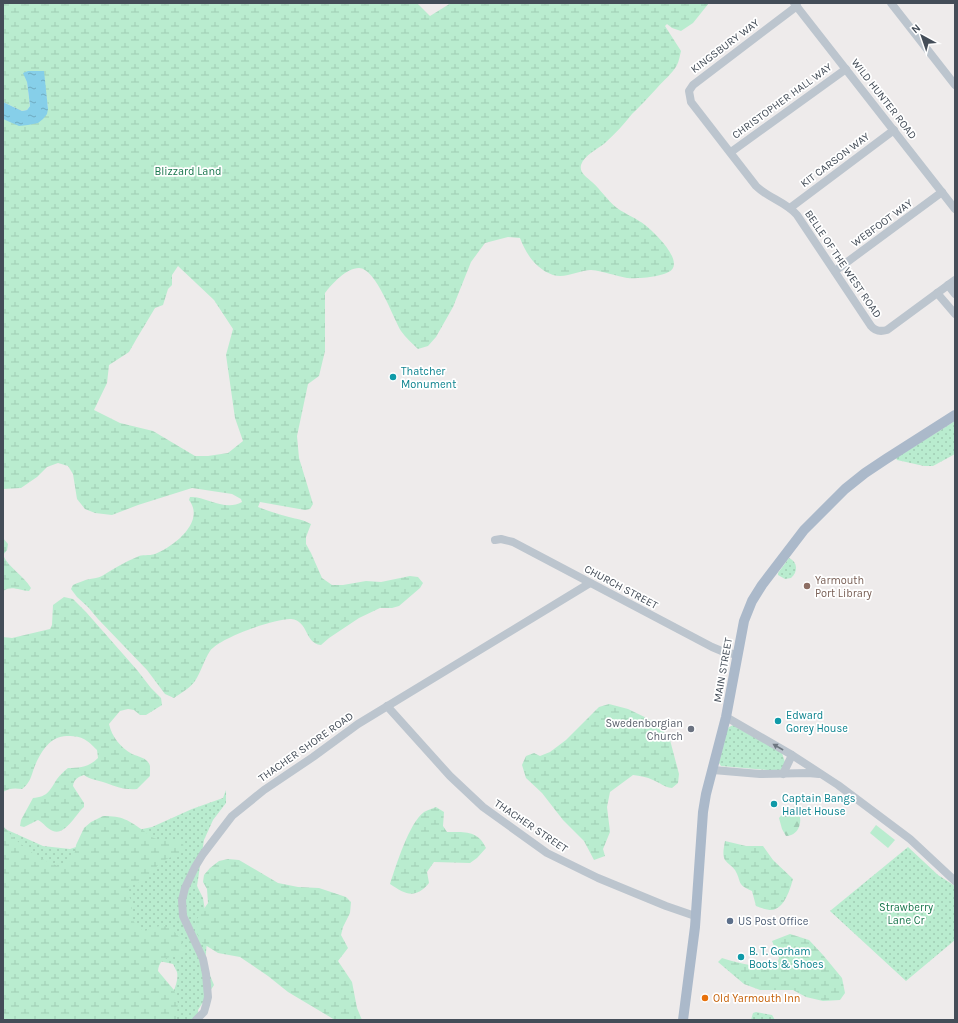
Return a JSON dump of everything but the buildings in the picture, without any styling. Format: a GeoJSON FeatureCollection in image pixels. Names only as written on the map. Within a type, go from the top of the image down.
{"type":"FeatureCollection","features":[{"type":"Feature","properties":{"kind":"main road","name":"MAIN STREET"},"geometry":{"type":"LineString","coordinates":[[684,1020],[695,916],[703,812],[726,717],[744,621],[752,601],[770,573],[804,530],[840,494],[864,473],[955,415]]}},
{"type":"Feature","properties":{"kind":"street"},"geometry":{"type":"LineString","coordinates":[[891,3],[955,85]]}},
{"type":"Feature","properties":{"kind":"street","name":"WILD HUNTER ROAD"},"geometry":{"type":"LineString","coordinates":[[795,5],[955,210]]}},
{"type":"Feature","properties":{"kind":"street","name":"KINGSBURY WAY"},"geometry":{"type":"LineString","coordinates":[[689,92],[695,84],[795,5]]}},
{"type":"Feature","properties":{"kind":"street","name":"CHRISTOPHER HALL WAY"},"geometry":{"type":"LineString","coordinates":[[731,152],[846,69]]}},
{"type":"Feature","properties":{"kind":"street","name":"BELLE OF THE WEST ROAD"},"geometry":{"type":"LineString","coordinates":[[689,92],[692,104],[758,188],[790,208],[799,218],[872,328],[877,331],[887,330],[937,293]]}},
{"type":"Feature","properties":{"kind":"street","name":"KIT CARSON WAY"},"geometry":{"type":"LineString","coordinates":[[790,208],[894,130]]}},
{"type":"Feature","properties":{"kind":"street","name":"WEBFOOT WAY"},"geometry":{"type":"LineString","coordinates":[[835,271],[942,192]]}},
{"type":"Feature","properties":{"kind":"street"},"geometry":{"type":"LineString","coordinates":[[955,294],[952,282],[937,293],[955,314]]}},
{"type":"Feature","properties":{"kind":"street","name":"CHURCH STREET"},"geometry":{"type":"LineString","coordinates":[[495,540],[501,539],[513,542],[712,647],[724,652],[738,655]]}},
{"type":"Feature","properties":{"kind":"street","name":"THACHER SHORE ROAD"},"geometry":{"type":"LineString","coordinates":[[201,1019],[208,997],[205,968],[201,954],[185,921],[182,905],[185,888],[195,867],[228,821],[241,807],[358,724],[590,583]]}},
{"type":"Feature","properties":{"kind":"street","name":"THACHER STREET"},"geometry":{"type":"LineString","coordinates":[[387,706],[450,776],[483,807],[547,853],[603,881],[695,916]]}},
{"type":"Feature","properties":{"kind":"street"},"geometry":{"type":"LineString","coordinates":[[726,717],[792,755],[860,801],[910,838],[955,881]]}},
{"type":"Feature","properties":{"kind":"street"},"geometry":{"type":"LineString","coordinates":[[783,774],[792,755]]}},
{"type":"Feature","properties":{"kind":"street"},"geometry":{"type":"LineString","coordinates":[[713,770],[760,774],[815,773],[823,775]]}},
{"type":"Feature","properties":{"kind":"green space","name":"Blizzard Land"},"geometry":{"type":"Polygon","coordinates":[[[3,3],[417,3],[430,16],[451,3],[709,3],[693,23],[681,31],[672,28],[667,24],[665,26],[681,51],[677,65],[616,133],[588,155],[581,165],[581,170],[584,175],[613,205],[649,228],[665,245],[672,257],[674,263],[673,268],[665,274],[644,278],[627,278],[591,270],[558,276],[542,269],[532,260],[525,250],[520,238],[508,237],[485,243],[471,262],[453,307],[436,337],[428,346],[418,349],[401,331],[372,276],[365,270],[359,268],[349,271],[340,277],[325,293],[325,351],[319,376],[308,384],[297,436],[299,458],[313,504],[310,509],[305,510],[260,502],[258,507],[311,524],[306,537],[306,544],[322,578],[332,585],[343,585],[366,581],[381,582],[410,576],[418,577],[423,583],[420,588],[399,606],[392,608],[380,608],[359,618],[321,645],[312,640],[301,624],[291,619],[261,625],[224,640],[210,651],[193,684],[174,698],[165,694],[147,670],[71,589],[73,585],[100,577],[139,556],[155,554],[162,551],[178,540],[185,533],[193,517],[193,508],[189,500],[190,497],[196,497],[222,505],[236,505],[242,502],[241,499],[232,494],[192,488],[112,515],[95,513],[85,509],[77,499],[73,474],[68,466],[58,463],[47,467],[37,477],[21,488],[3,489],[3,119],[9,121],[48,109],[43,71],[28,71],[27,82],[30,106],[27,110],[22,111],[3,102],[3,3]],[[178,266],[172,275],[172,285],[168,289],[163,305],[155,308],[129,352],[109,365],[107,383],[94,410],[120,423],[153,431],[195,456],[228,453],[243,441],[235,418],[226,355],[233,329],[214,300],[178,266]]]}},
{"type":"Feature","properties":{"kind":"green space"},"geometry":{"type":"Polygon","coordinates":[[[955,421],[955,454],[933,466],[924,466],[897,460],[896,458],[955,421]]]}},
{"type":"Feature","properties":{"kind":"green space"},"geometry":{"type":"Polygon","coordinates":[[[3,538],[8,544],[7,550],[3,555],[3,538]]]}},
{"type":"Feature","properties":{"kind":"green space"},"geometry":{"type":"Polygon","coordinates":[[[3,555],[8,563],[28,583],[31,588],[29,591],[10,588],[3,591],[3,555]]]}},
{"type":"Feature","properties":{"kind":"green space"},"geometry":{"type":"Polygon","coordinates":[[[789,558],[794,562],[796,570],[791,578],[785,579],[778,575],[778,573],[789,558]]]}},
{"type":"Feature","properties":{"kind":"green space"},"geometry":{"type":"Polygon","coordinates":[[[64,597],[73,599],[86,612],[161,698],[162,705],[146,715],[140,715],[134,710],[128,709],[120,711],[109,724],[114,737],[120,745],[132,754],[143,758],[149,763],[150,776],[137,789],[117,787],[84,775],[78,778],[75,780],[73,786],[84,803],[84,807],[70,824],[57,832],[51,830],[38,820],[24,827],[20,826],[21,820],[33,798],[42,796],[48,792],[58,778],[68,768],[84,766],[95,761],[98,758],[97,750],[81,738],[62,736],[56,738],[46,746],[36,762],[30,780],[25,787],[22,789],[17,788],[3,792],[3,637],[12,638],[50,629],[52,625],[53,605],[64,597]]]}},
{"type":"Feature","properties":{"kind":"green space"},"geometry":{"type":"Polygon","coordinates":[[[609,704],[628,709],[659,724],[670,740],[679,774],[678,783],[672,788],[666,787],[648,778],[633,775],[610,792],[607,807],[610,832],[603,849],[605,856],[594,860],[584,841],[563,820],[542,793],[526,778],[522,765],[526,756],[534,753],[540,756],[550,752],[566,740],[599,707],[609,704]]]}},
{"type":"Feature","properties":{"kind":"green space"},"geometry":{"type":"Polygon","coordinates":[[[733,725],[782,753],[785,762],[782,769],[778,771],[721,766],[719,763],[727,730],[733,725]]]}},
{"type":"Feature","properties":{"kind":"green space"},"geometry":{"type":"Polygon","coordinates":[[[226,790],[226,803],[213,820],[204,840],[197,886],[203,898],[208,930],[205,963],[214,985],[198,1010],[199,1020],[156,1020],[174,991],[177,972],[173,964],[159,961],[138,960],[3,828],[43,846],[70,849],[109,836],[152,827],[192,809],[223,798],[226,790]]]}},
{"type":"Feature","properties":{"kind":"green space"},"geometry":{"type":"Polygon","coordinates":[[[436,807],[444,812],[443,826],[447,832],[465,832],[475,835],[483,842],[486,848],[470,863],[434,862],[427,872],[429,883],[419,892],[410,894],[405,893],[390,884],[399,856],[413,825],[418,818],[424,812],[436,807]]]}},
{"type":"Feature","properties":{"kind":"green space"},"geometry":{"type":"Polygon","coordinates":[[[794,807],[800,815],[800,824],[795,833],[786,836],[779,818],[784,812],[794,807]]]}},
{"type":"Feature","properties":{"kind":"green space"},"geometry":{"type":"Polygon","coordinates":[[[103,816],[125,819],[150,836],[160,840],[182,840],[182,852],[163,861],[144,880],[127,889],[131,901],[133,919],[136,926],[144,931],[160,926],[170,928],[177,934],[186,952],[165,959],[159,966],[158,971],[174,990],[178,1003],[176,1020],[3,1020],[3,826],[28,850],[42,859],[58,866],[68,863],[75,852],[76,845],[84,828],[91,822],[103,816]]]}},
{"type":"Feature","properties":{"kind":"green space"},"geometry":{"type":"Polygon","coordinates":[[[876,825],[895,840],[888,848],[870,833],[876,825]]]}},
{"type":"Feature","properties":{"kind":"green space"},"geometry":{"type":"Polygon","coordinates":[[[725,841],[746,846],[763,846],[773,860],[793,879],[784,902],[777,909],[764,909],[756,906],[752,891],[741,884],[735,870],[724,858],[723,853],[725,841]]]}},
{"type":"Feature","properties":{"kind":"green space","name":"Strawberry Lane Cr"},"geometry":{"type":"Polygon","coordinates":[[[908,847],[938,875],[955,886],[955,940],[906,981],[830,911],[908,847]]]}},
{"type":"Feature","properties":{"kind":"green space"},"geometry":{"type":"Polygon","coordinates":[[[228,859],[239,860],[278,883],[298,887],[319,888],[346,897],[351,902],[350,913],[341,935],[348,948],[338,961],[352,982],[357,1008],[362,1020],[335,1020],[288,992],[240,957],[218,953],[202,943],[195,927],[197,919],[208,903],[207,889],[203,882],[204,875],[219,861],[228,859]]]}},
{"type":"Feature","properties":{"kind":"green space"},"geometry":{"type":"Polygon","coordinates":[[[790,934],[809,940],[842,978],[845,993],[840,1000],[823,1001],[806,997],[793,990],[760,990],[744,984],[718,962],[722,958],[749,965],[776,967],[779,958],[772,941],[790,934]]]}},
{"type":"Feature","properties":{"kind":"green space"},"geometry":{"type":"Polygon","coordinates":[[[756,1012],[772,1015],[775,1020],[751,1020],[753,1013],[756,1012]]]}},
{"type":"Feature","properties":{"kind":"water"},"geometry":{"type":"Polygon","coordinates":[[[28,71],[44,71],[48,109],[47,114],[38,123],[19,126],[3,119],[3,102],[22,111],[27,110],[30,106],[27,82],[23,73],[28,71]]]}},
{"type":"Feature","properties":{"kind":"place","name":"Thatcher Monument"},"geometry":{"type":"Point","coordinates":[393,377]}},
{"type":"Feature","properties":{"kind":"place","name":"Yarmouth Port Library"},"geometry":{"type":"Point","coordinates":[807,586]}},
{"type":"Feature","properties":{"kind":"place","name":"Edward Gorey House"},"geometry":{"type":"Point","coordinates":[778,721]}},
{"type":"Feature","properties":{"kind":"place","name":"Swedenborgian Church"},"geometry":{"type":"Point","coordinates":[691,729]}},
{"type":"Feature","properties":{"kind":"place","name":"Captain Bangs Hallet House"},"geometry":{"type":"Point","coordinates":[774,804]}},
{"type":"Feature","properties":{"kind":"place","name":"US Post Office"},"geometry":{"type":"Point","coordinates":[730,921]}},
{"type":"Feature","properties":{"kind":"place","name":"B. T. Gorham Boots & Shoes"},"geometry":{"type":"Point","coordinates":[741,957]}},
{"type":"Feature","properties":{"kind":"place","name":"Old Yarmouth Inn"},"geometry":{"type":"Point","coordinates":[705,998]}}]}
